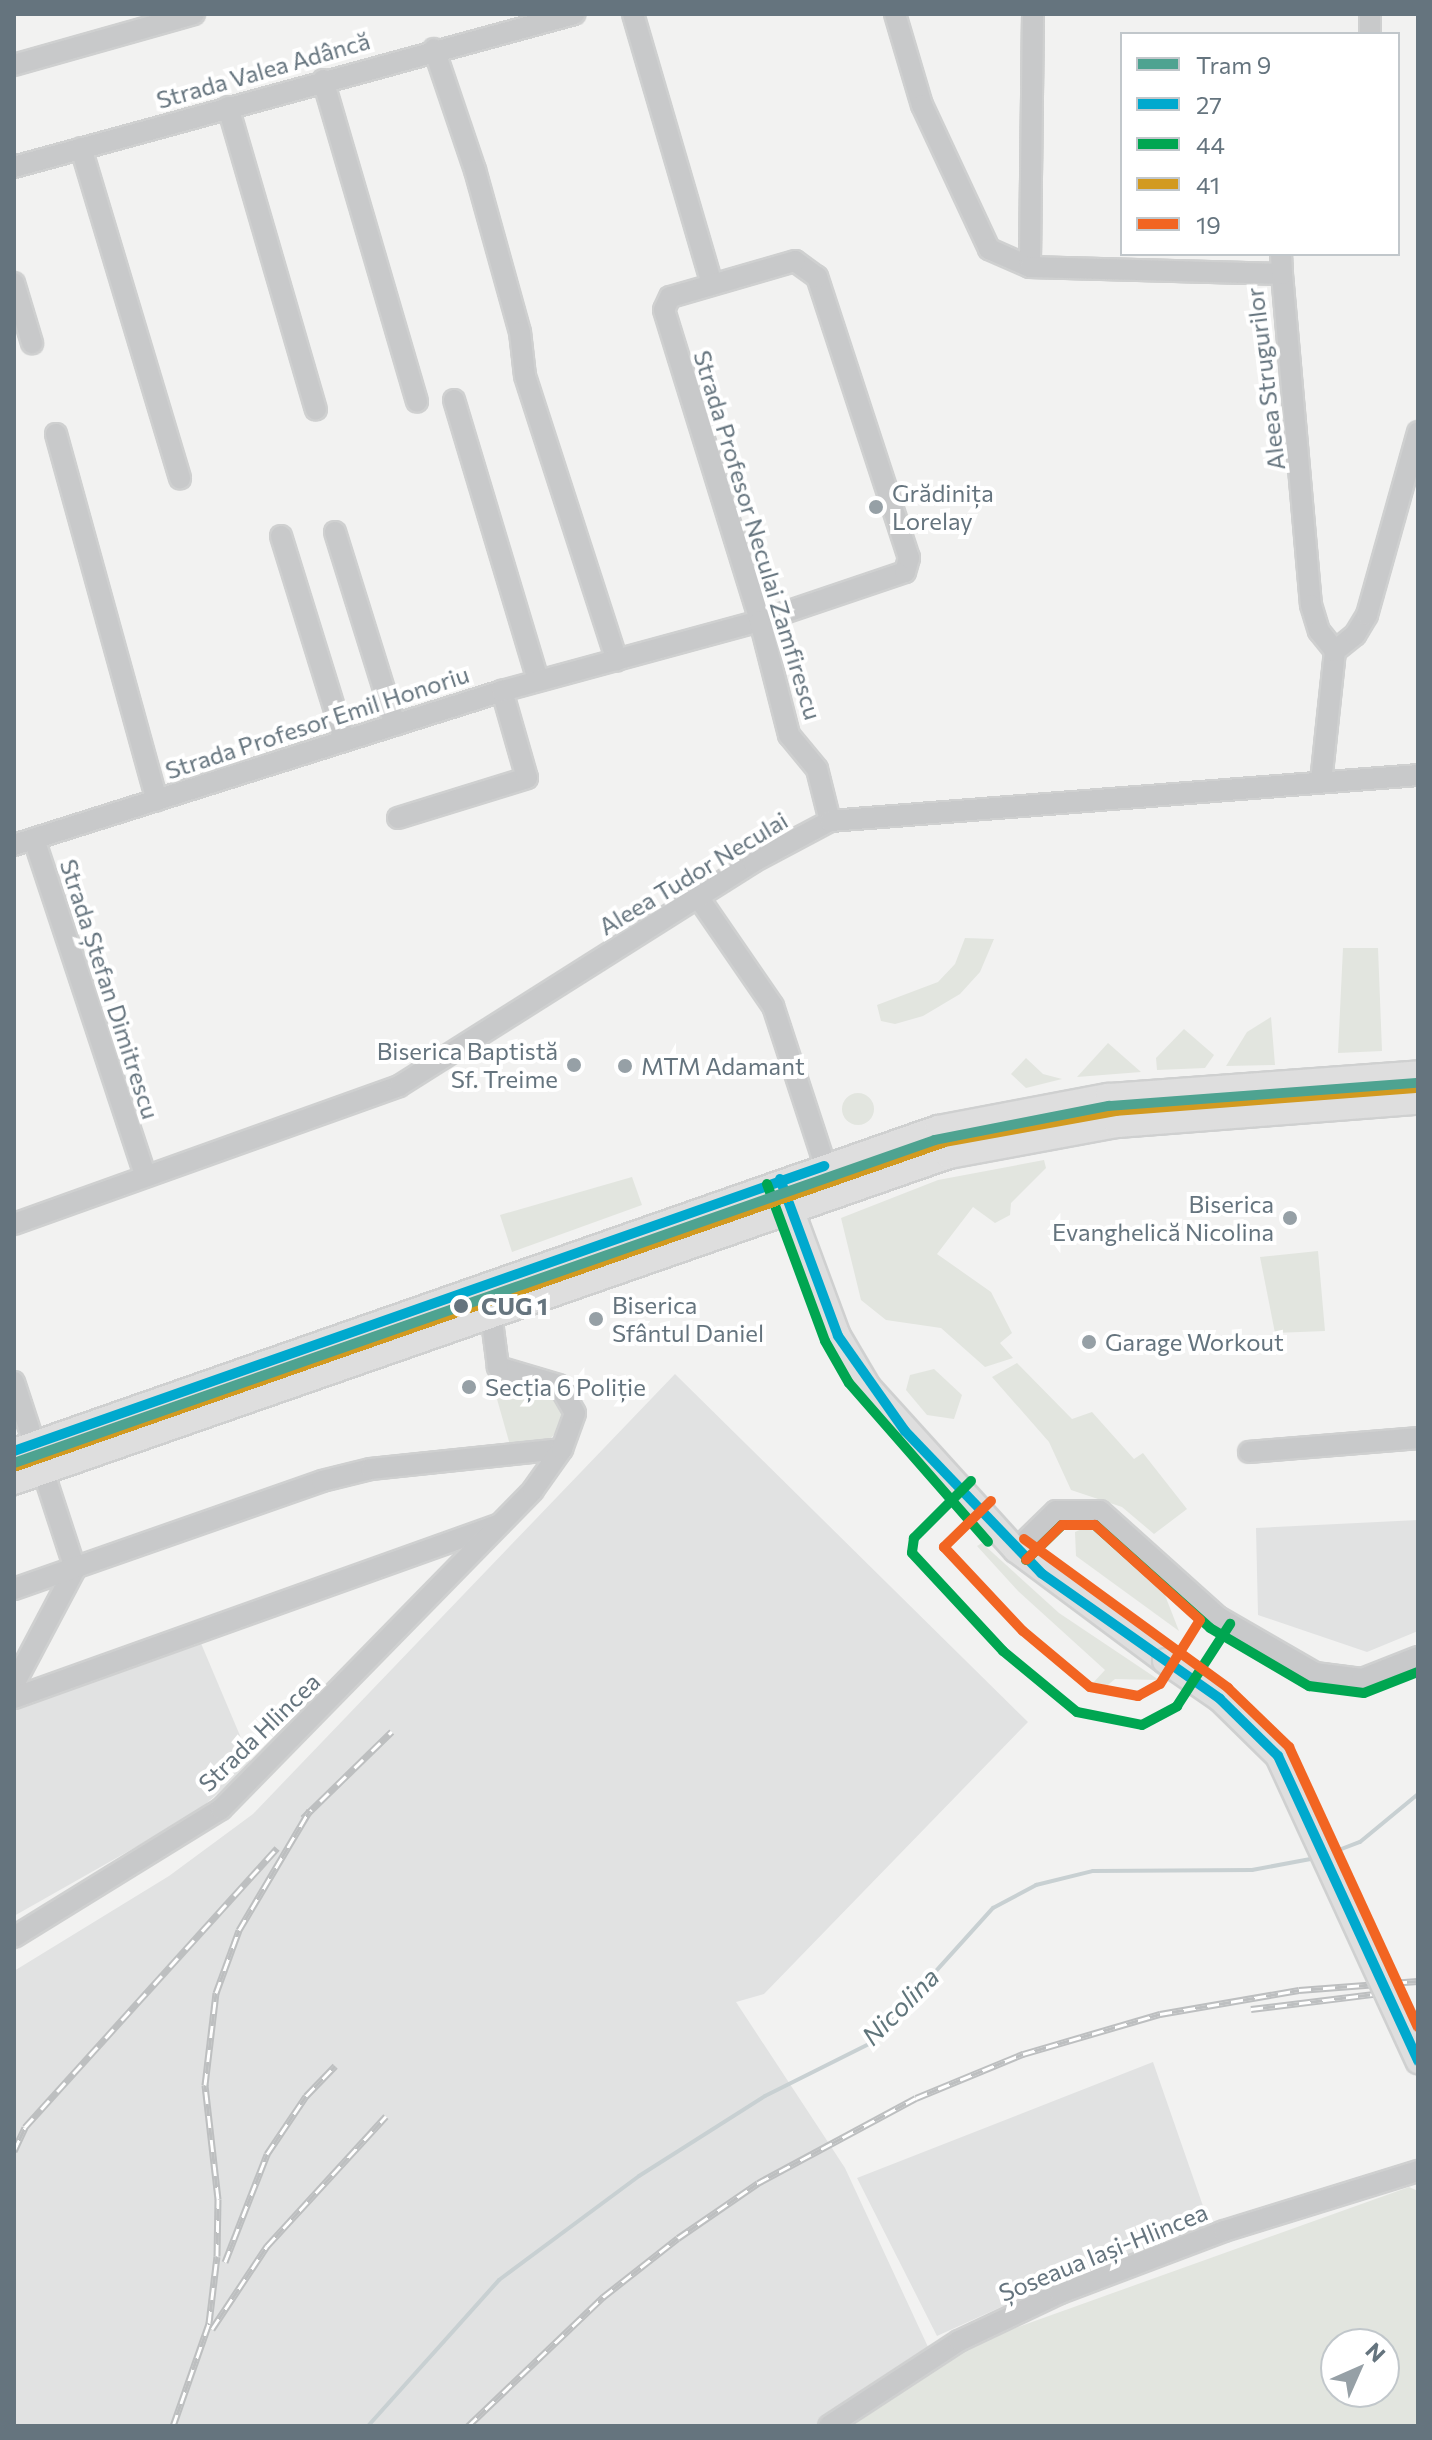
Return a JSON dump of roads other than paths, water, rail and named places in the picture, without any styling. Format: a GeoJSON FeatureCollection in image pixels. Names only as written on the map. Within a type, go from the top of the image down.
{"type":"FeatureCollection","features":[{"type":"Feature","properties":{"kind":"main road"},"geometry":{"type":"LineString","coordinates":[[25,1446],[788,1177],[1026,1108],[1418,1073]]}},
{"type":"Feature","properties":{"kind":"main road"},"geometry":{"type":"LineString","coordinates":[[14,1482],[834,1193],[949,1156],[1052,1133],[1418,1102]]}},
{"type":"Feature","properties":{"kind":"main road"},"geometry":{"type":"LineString","coordinates":[[788,1177],[838,1336],[861,1376],[1022,1544],[1169,1655],[1278,1756],[1418,2061]]}},
{"type":"Feature","properties":{"kind":"main road"},"geometry":{"type":"LineString","coordinates":[[1169,1655],[1243,1698],[1292,1748],[1418,2031]]}},
{"type":"Feature","properties":{"kind":"street"},"geometry":{"type":"LineString","coordinates":[[14,65],[194,14]]}},
{"type":"Feature","properties":{"kind":"street","name":"Strada Valea Adâncă"},"geometry":{"type":"LineString","coordinates":[[14,167],[434,49],[574,14]]}},
{"type":"Feature","properties":{"kind":"street"},"geometry":{"type":"LineString","coordinates":[[633,14],[712,284]]}},
{"type":"Feature","properties":{"kind":"street"},"geometry":{"type":"LineString","coordinates":[[895,14],[922,105],[989,249],[1030,267],[1033,14]]}},
{"type":"Feature","properties":{"kind":"street"},"geometry":{"type":"LineString","coordinates":[[434,49],[475,170],[520,332],[525,376],[617,660]]}},
{"type":"Feature","properties":{"kind":"street"},"geometry":{"type":"LineString","coordinates":[[323,80],[417,402]]}},
{"type":"Feature","properties":{"kind":"street"},"geometry":{"type":"LineString","coordinates":[[228,107],[316,409]]}},
{"type":"Feature","properties":{"kind":"street"},"geometry":{"type":"LineString","coordinates":[[81,148],[180,478]]}},
{"type":"Feature","properties":{"kind":"street","name":"Strada Profesor Emil Honoriu"},"geometry":{"type":"LineString","coordinates":[[24,842],[538,680],[760,621],[905,572],[909,558],[812,269],[788,262],[712,284]]}},
{"type":"Feature","properties":{"kind":"street","name":"Aleea Strugurilor"},"geometry":{"type":"LineString","coordinates":[[1030,267],[1282,264],[1311,605],[1319,631],[1335,651]]}},
{"type":"Feature","properties":{"kind":"street"},"geometry":{"type":"LineString","coordinates":[[14,283],[32,343]]}},
{"type":"Feature","properties":{"kind":"street","name":"Strada Profesor Neculai Zamfirescu"},"geometry":{"type":"LineString","coordinates":[[712,284],[665,303],[760,621],[789,735],[817,769],[830,821]]}},
{"type":"Feature","properties":{"kind":"street"},"geometry":{"type":"LineString","coordinates":[[454,400],[538,680]]}},
{"type":"Feature","properties":{"kind":"street"},"geometry":{"type":"LineString","coordinates":[[1321,781],[1335,651],[1355,635],[1367,615],[1418,432]]}},
{"type":"Feature","properties":{"kind":"street"},"geometry":{"type":"LineString","coordinates":[[56,434],[157,800]]}},
{"type":"Feature","properties":{"kind":"street"},"geometry":{"type":"LineString","coordinates":[[335,532],[395,725]]}},
{"type":"Feature","properties":{"kind":"street"},"geometry":{"type":"LineString","coordinates":[[281,536],[344,740]]}},
{"type":"Feature","properties":{"kind":"street"},"geometry":{"type":"LineString","coordinates":[[398,818],[527,778],[502,691]]}},
{"type":"Feature","properties":{"kind":"street","name":"Aleea Tudor Neculai"},"geometry":{"type":"LineString","coordinates":[[14,1224],[48,1208],[399,1086],[698,897],[830,821],[1418,775]]}},
{"type":"Feature","properties":{"kind":"street","name":"Strada Ștefan Dimitrescu"},"geometry":{"type":"LineString","coordinates":[[24,842],[145,1174]]}},
{"type":"Feature","properties":{"kind":"street"},"geometry":{"type":"LineString","coordinates":[[698,897],[773,1006],[834,1193]]}},
{"type":"Feature","properties":{"kind":"street","name":"Aleea Tudor Neculai"},"geometry":{"type":"LineString","coordinates":[[14,1207],[48,1208]]}},
{"type":"Feature","properties":{"kind":"street","name":"Strada Hlincea"},"geometry":{"type":"LineString","coordinates":[[14,1937],[221,1809],[507,1521],[562,1449],[573,1428],[570,1399],[543,1376],[498,1367],[491,1314]]}},
{"type":"Feature","properties":{"kind":"street"},"geometry":{"type":"LineString","coordinates":[[14,1382],[25,1446],[43,1471],[75,1569],[14,1684]]}},
{"type":"Feature","properties":{"kind":"street"},"geometry":{"type":"LineString","coordinates":[[1249,1452],[1418,1438]]}},
{"type":"Feature","properties":{"kind":"street"},"geometry":{"type":"LineString","coordinates":[[14,1589],[322,1481],[371,1469],[562,1449]]}},
{"type":"Feature","properties":{"kind":"street"},"geometry":{"type":"LineString","coordinates":[[1022,1544],[1056,1511],[1100,1511],[1206,1609],[1315,1673],[1362,1679],[1418,1657]]}},
{"type":"Feature","properties":{"kind":"street"},"geometry":{"type":"LineString","coordinates":[[14,1698],[507,1521]]}},
{"type":"Feature","properties":{"kind":"street","name":"Șoseaua Iași-Hlincea"},"geometry":{"type":"LineString","coordinates":[[829,2426],[959,2341],[1060,2293],[1224,2231],[1418,2171]]}},
{"type":"Feature","properties":{"kind":"waterway","name":"Nicolina"},"geometry":{"type":"LineString","coordinates":[[1331,1853],[1360,1842],[1418,1794]]}},
{"type":"Feature","properties":{"kind":"waterway","name":"Nicolina"},"geometry":{"type":"LineString","coordinates":[[368,2426],[499,2280],[639,2176],[765,2096],[871,2043],[993,1908],[1036,1885],[1093,1871],[1252,1870],[1316,1858]]}},
{"type":"Feature","properties":{"kind":"railway"},"geometry":{"type":"LineString","coordinates":[[303,1818],[392,1731]]}},
{"type":"Feature","properties":{"kind":"railway"},"geometry":{"type":"LineString","coordinates":[[173,2426],[209,2323],[217,2256],[218,2199],[205,2085],[216,1993],[239,1930],[310,1810]]}},
{"type":"Feature","properties":{"kind":"railway"},"geometry":{"type":"LineString","coordinates":[[14,2151],[25,2127],[277,1848]]}},
{"type":"Feature","properties":{"kind":"railway"},"geometry":{"type":"LineString","coordinates":[[468,2426],[603,2297],[678,2238],[758,2183],[916,2098],[1023,2054],[1160,2014],[1299,1990],[1418,1981]]}},
{"type":"Feature","properties":{"kind":"railway"},"geometry":{"type":"LineString","coordinates":[[1251,2009],[1374,1994]]}},
{"type":"Feature","properties":{"kind":"railway"},"geometry":{"type":"LineString","coordinates":[[225,2262],[267,2154],[306,2096],[335,2066]]}},
{"type":"Feature","properties":{"kind":"railway"},"geometry":{"type":"LineString","coordinates":[[212,2329],[267,2246],[386,2116]]}},
{"type":"Feature","properties":{"kind":"tram line","name":"9"},"geometry":{"type":"LineString","coordinates":[[14,1463],[935,1140],[1109,1106],[1418,1083]]}},
{"type":"Feature","properties":{"kind":"place","name":"Grădinița Lorelay"},"geometry":{"type":"Point","coordinates":[876,507]}},
{"type":"Feature","properties":{"kind":"place","name":"Biserica Baptistă Sf. Treime"},"geometry":{"type":"Point","coordinates":[574,1065]}},
{"type":"Feature","properties":{"kind":"place","name":"MTM Adamant"},"geometry":{"type":"Point","coordinates":[625,1066]}},
{"type":"Feature","properties":{"kind":"place","name":"Biserica Evanghelică Nicolina"},"geometry":{"type":"Point","coordinates":[1290,1218]}},
{"type":"Feature","properties":{"kind":"place","name":"CUG 1"},"geometry":{"type":"Point","coordinates":[461,1306]}},
{"type":"Feature","properties":{"kind":"place","name":"Biserica Sfântul Daniel"},"geometry":{"type":"Point","coordinates":[596,1319]}},
{"type":"Feature","properties":{"kind":"place","name":"Garage Workout"},"geometry":{"type":"Point","coordinates":[1089,1342]}},
{"type":"Feature","properties":{"kind":"place","name":"Secția 6 Poliție"},"geometry":{"type":"Point","coordinates":[469,1387]}}]}
